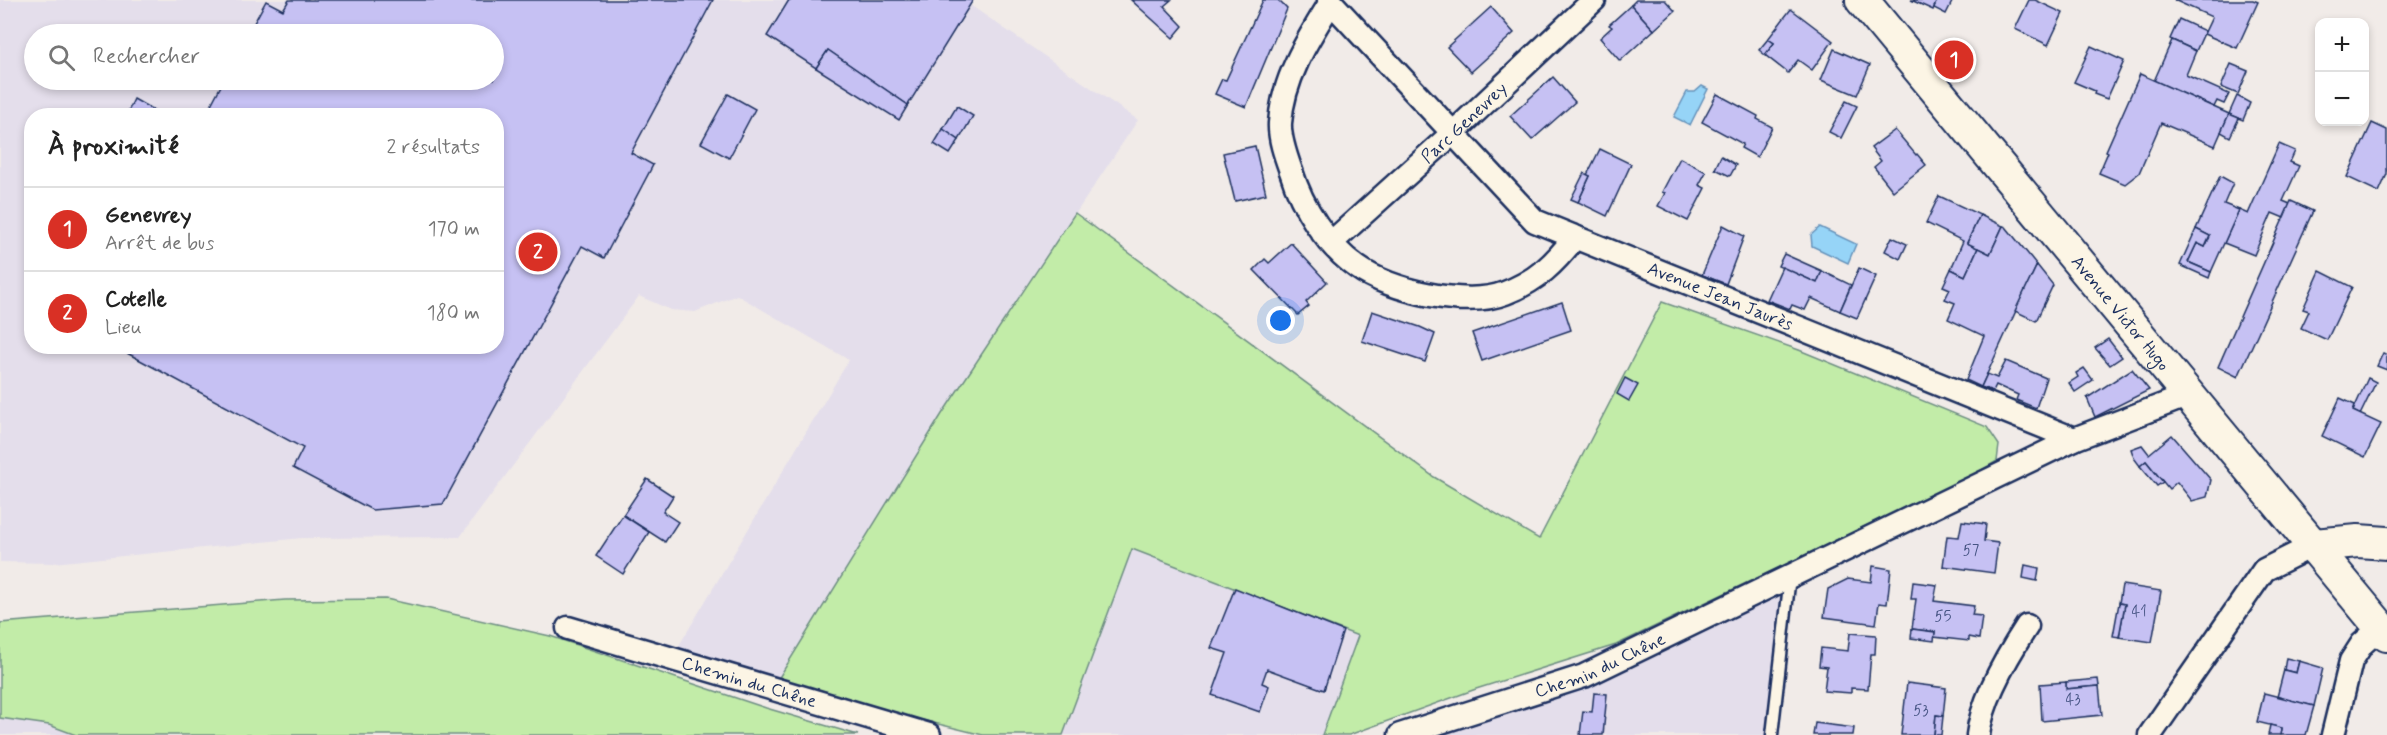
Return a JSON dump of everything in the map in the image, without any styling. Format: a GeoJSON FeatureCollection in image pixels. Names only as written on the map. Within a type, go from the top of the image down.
{"type":"FeatureCollection","features":[{"type":"Feature","properties":{"kind":"street","name":"Parc Genevrey"},"geometry":{"type":"LineString","coordinates":[[1332,242],[1453,133],[1594,0]]}},
{"type":"Feature","properties":{"kind":"street","name":"Avenue Jean Jaurès"},"geometry":{"type":"LineString","coordinates":[[1330,1],[1535,221],[2074,439]]}},
{"type":"Feature","properties":{"kind":"street"},"geometry":{"type":"LineString","coordinates":[[1330,1],[1295,64],[1284,99],[1280,125],[1297,192],[1310,215],[1357,267],[1382,279],[1439,297],[1471,299],[1504,294],[1531,281],[1555,263],[1575,237]]}},
{"type":"Feature","properties":{"kind":"street","name":"Avenue Victor Hugo"},"geometry":{"type":"LineString","coordinates":[[1870,4],[2384,631],[2362,644],[2351,661],[2333,735]]}},
{"type":"Feature","properties":{"kind":"street"},"geometry":{"type":"LineString","coordinates":[[2074,439],[2189,395]]}},
{"type":"Feature","properties":{"kind":"street","name":"Chemin du Chêne"},"geometry":{"type":"LineString","coordinates":[[1400,735],[1584,675],[2074,439]]}},
{"type":"Feature","properties":{"kind":"street"},"geometry":{"type":"LineString","coordinates":[[2150,735],[2264,570],[2314,545],[2358,541],[2387,543]]}},
{"type":"Feature","properties":{"kind":"street"},"geometry":{"type":"LineString","coordinates":[[1978,735],[1979,722],[2008,656],[2027,626]]}},
{"type":"Feature","properties":{"kind":"street","name":"Chemin du Chêne"},"geometry":{"type":"LineString","coordinates":[[568,628],[929,735]]}},
{"type":"Feature","properties":{"kind":"lane"},"geometry":{"type":"LineString","coordinates":[[1772,735],[1790,576]]}},
{"type":"Feature","properties":{"kind":"shaded area"},"geometry":{"type":"Polygon","coordinates":[[[0,0],[973,0],[970,5],[1138,120],[942,414],[775,684],[674,654],[849,360],[737,295],[695,312],[671,310],[639,296],[460,537],[302,538],[53,563],[0,562],[0,0]]]}},
{"type":"Feature","properties":{"kind":"shaded area"},"geometry":{"type":"Polygon","coordinates":[[[1132,549],[1359,636],[1322,735],[1063,735],[1132,549]]]}},
{"type":"Feature","properties":{"kind":"shaded area"},"geometry":{"type":"Polygon","coordinates":[[[1781,590],[1766,735],[1444,735],[1573,693],[1669,649],[1781,590]]]}},
{"type":"Feature","properties":{"kind":"shaded area"},"geometry":{"type":"Polygon","coordinates":[[[0,718],[49,725],[76,735],[0,735],[0,718]]]}},
{"type":"Feature","properties":{"kind":"green space"},"geometry":{"type":"Polygon","coordinates":[[[1075,213],[1434,477],[1539,539],[1662,302],[1799,350],[1987,427],[1999,445],[1997,461],[1973,475],[1616,645],[1476,689],[1349,735],[1322,735],[1358,636],[1132,549],[1063,735],[983,735],[775,684],[942,414],[1075,213]]]}},
{"type":"Feature","properties":{"kind":"green space"},"geometry":{"type":"Polygon","coordinates":[[[386,599],[550,636],[766,708],[858,735],[76,735],[49,725],[0,718],[0,623],[285,600],[386,599]]]}},
{"type":"Feature","properties":{"kind":"water"},"geometry":{"type":"Polygon","coordinates":[[[1702,86],[1708,89],[1690,125],[1674,117],[1687,92],[1695,92],[1702,86]]]}},
{"type":"Feature","properties":{"kind":"water"},"geometry":{"type":"Polygon","coordinates":[[[1820,227],[1856,244],[1848,263],[1812,246],[1811,235],[1820,227]]]}},
{"type":"Feature","properties":{"kind":"building"},"geometry":{"type":"Polygon","coordinates":[[[289,0],[713,0],[631,153],[653,165],[604,258],[582,246],[443,504],[372,510],[293,468],[303,448],[129,354],[504,354],[504,108],[209,108],[219,90],[504,90],[504,24],[253,24],[266,1],[283,10],[289,0]]]}},
{"type":"Feature","properties":{"kind":"building"},"geometry":{"type":"Polygon","coordinates":[[[789,0],[973,0],[908,105],[828,50],[816,68],[767,36],[789,0]]]}},
{"type":"Feature","properties":{"kind":"building"},"geometry":{"type":"Polygon","coordinates":[[[1131,0],[1171,0],[1164,6],[1183,26],[1173,38],[1131,0]]]}},
{"type":"Feature","properties":{"kind":"building"},"geometry":{"type":"Polygon","coordinates":[[[1263,0],[1278,0],[1287,9],[1246,107],[1215,94],[1222,79],[1226,80],[1263,0]]]}},
{"type":"Feature","properties":{"kind":"building"},"geometry":{"type":"Polygon","coordinates":[[[1636,0],[1665,0],[1675,11],[1654,30],[1631,5],[1636,0]]]}},
{"type":"Feature","properties":{"kind":"building"},"geometry":{"type":"Polygon","coordinates":[[[1911,0],[1937,0],[1933,10],[1911,0]]]}},
{"type":"Feature","properties":{"kind":"building"},"geometry":{"type":"Polygon","coordinates":[[[1937,0],[1953,0],[1946,14],[1934,8],[1937,0]]]}},
{"type":"Feature","properties":{"kind":"building"},"geometry":{"type":"Polygon","coordinates":[[[2029,0],[2035,0],[2063,13],[2048,45],[2015,29],[2029,0]]]}},
{"type":"Feature","properties":{"kind":"building"},"geometry":{"type":"Polygon","coordinates":[[[2174,0],[2253,0],[2258,2],[2237,48],[2204,34],[2212,17],[2174,0]]]}},
{"type":"Feature","properties":{"kind":"building"},"geometry":{"type":"Polygon","coordinates":[[[1631,5],[1654,30],[1620,61],[1600,38],[1612,27],[1609,25],[1631,5]]]}},
{"type":"Feature","properties":{"kind":"building"},"geometry":{"type":"Polygon","coordinates":[[[1491,7],[1514,33],[1471,72],[1447,47],[1491,7]]]}},
{"type":"Feature","properties":{"kind":"building"},"geometry":{"type":"Polygon","coordinates":[[[1791,9],[1833,41],[1812,70],[1798,60],[1788,73],[1765,55],[1774,43],[1768,39],[1791,9]]]}},
{"type":"Feature","properties":{"kind":"building"},"geometry":{"type":"Polygon","coordinates":[[[2179,19],[2205,31],[2196,51],[2170,39],[2179,19]]]}},
{"type":"Feature","properties":{"kind":"building"},"geometry":{"type":"Polygon","coordinates":[[[1768,39],[1774,43],[1765,55],[1759,50],[1768,39]]]}},
{"type":"Feature","properties":{"kind":"building"},"geometry":{"type":"Polygon","coordinates":[[[2172,40],[2196,51],[2186,75],[2229,94],[2224,104],[2217,101],[2214,107],[2154,81],[2172,40]]]}},
{"type":"Feature","properties":{"kind":"building"},"geometry":{"type":"Polygon","coordinates":[[[2091,46],[2124,61],[2107,99],[2074,82],[2091,46]]]}},
{"type":"Feature","properties":{"kind":"building"},"geometry":{"type":"Polygon","coordinates":[[[1834,49],[1870,65],[1857,95],[1821,80],[1834,49]]]}},
{"type":"Feature","properties":{"kind":"building"},"geometry":{"type":"Polygon","coordinates":[[[828,50],[908,105],[899,120],[816,68],[828,50]]]}},
{"type":"Feature","properties":{"kind":"building"},"geometry":{"type":"Polygon","coordinates":[[[2231,64],[2248,71],[2238,94],[2221,87],[2231,64]]]}},
{"type":"Feature","properties":{"kind":"building"},"geometry":{"type":"Polygon","coordinates":[[[2140,74],[2229,114],[2215,146],[2161,123],[2139,173],[2125,184],[2099,173],[2108,152],[2106,151],[2140,74]]]}},
{"type":"Feature","properties":{"kind":"building"},"geometry":{"type":"Polygon","coordinates":[[[1553,77],[1575,102],[1532,140],[1510,116],[1553,77]]]}},
{"type":"Feature","properties":{"kind":"building"},"geometry":{"type":"Polygon","coordinates":[[[728,94],[755,109],[729,158],[701,143],[728,94]]]}},
{"type":"Feature","properties":{"kind":"building"},"geometry":{"type":"Polygon","coordinates":[[[1717,94],[1758,116],[1757,119],[1772,127],[1757,157],[1741,148],[1743,144],[1702,122],[1717,94]]]}},
{"type":"Feature","properties":{"kind":"building"},"geometry":{"type":"Polygon","coordinates":[[[2237,96],[2250,103],[2243,120],[2229,114],[2237,96]]]}},
{"type":"Feature","properties":{"kind":"building"},"geometry":{"type":"Polygon","coordinates":[[[134,99],[150,108],[130,108],[134,99]]]}},
{"type":"Feature","properties":{"kind":"building"},"geometry":{"type":"Polygon","coordinates":[[[1846,101],[1857,106],[1841,138],[1829,132],[1846,101]]]}},
{"type":"Feature","properties":{"kind":"building"},"geometry":{"type":"Polygon","coordinates":[[[957,106],[973,116],[959,140],[943,129],[957,106]]]}},
{"type":"Feature","properties":{"kind":"building"},"geometry":{"type":"Polygon","coordinates":[[[2229,114],[2239,118],[2230,137],[2221,132],[2229,114]]]}},
{"type":"Feature","properties":{"kind":"building"},"geometry":{"type":"Polygon","coordinates":[[[2372,123],[2387,130],[2387,174],[2379,192],[2347,177],[2372,123]]]}},
{"type":"Feature","properties":{"kind":"building"},"geometry":{"type":"Polygon","coordinates":[[[943,129],[959,140],[950,154],[934,144],[943,129]]]}},
{"type":"Feature","properties":{"kind":"building"},"geometry":{"type":"Polygon","coordinates":[[[1895,130],[1926,165],[1893,191],[1874,167],[1881,161],[1871,148],[1895,130]]]}},
{"type":"Feature","properties":{"kind":"building"},"geometry":{"type":"Polygon","coordinates":[[[2279,144],[2295,151],[2290,162],[2299,166],[2283,201],[2290,204],[2284,218],[2272,213],[2254,255],[2224,243],[2239,210],[2248,214],[2279,144]]]}},
{"type":"Feature","properties":{"kind":"building"},"geometry":{"type":"Polygon","coordinates":[[[1255,146],[1266,194],[1235,201],[1223,153],[1255,146]]]}},
{"type":"Feature","properties":{"kind":"building"},"geometry":{"type":"Polygon","coordinates":[[[1600,149],[1631,164],[1607,216],[1578,202],[1590,176],[1587,175],[1600,149]]]}},
{"type":"Feature","properties":{"kind":"building"},"geometry":{"type":"Polygon","coordinates":[[[1721,156],[1736,165],[1730,176],[1715,169],[1721,156]]]}},
{"type":"Feature","properties":{"kind":"building"},"geometry":{"type":"Polygon","coordinates":[[[1680,158],[1706,172],[1699,185],[1705,188],[1688,221],[1658,206],[1665,193],[1662,192],[1680,158]]]}},
{"type":"Feature","properties":{"kind":"building"},"geometry":{"type":"Polygon","coordinates":[[[1584,173],[1590,176],[1578,202],[1571,199],[1584,173]]]}},
{"type":"Feature","properties":{"kind":"building"},"geometry":{"type":"Polygon","coordinates":[[[2220,176],[2233,183],[2224,204],[2239,210],[2211,272],[2188,262],[2197,243],[2205,247],[2210,236],[2196,229],[2220,176]]]}},
{"type":"Feature","properties":{"kind":"building"},"geometry":{"type":"Polygon","coordinates":[[[1939,196],[1980,215],[1967,243],[1978,248],[1965,276],[1951,269],[1963,241],[1926,223],[1939,196]]]}},
{"type":"Feature","properties":{"kind":"building"},"geometry":{"type":"Polygon","coordinates":[[[2291,201],[2313,211],[2238,377],[2218,367],[2291,201]]]}},
{"type":"Feature","properties":{"kind":"building"},"geometry":{"type":"Polygon","coordinates":[[[1980,215],[2003,226],[1990,254],[1967,243],[1980,215]]]}},
{"type":"Feature","properties":{"kind":"building"},"geometry":{"type":"Polygon","coordinates":[[[1723,225],[1744,236],[1726,284],[1702,275],[1723,225]]]}},
{"type":"Feature","properties":{"kind":"building"},"geometry":{"type":"Polygon","coordinates":[[[2003,226],[2037,265],[1981,387],[1966,380],[1984,336],[1948,319],[1955,303],[1945,299],[1950,289],[1943,286],[1951,269],[1965,276],[1978,248],[1990,254],[2003,226]]]}},
{"type":"Feature","properties":{"kind":"building"},"geometry":{"type":"Polygon","coordinates":[[[2196,229],[2210,236],[2205,247],[2197,243],[2188,262],[2211,272],[2209,278],[2180,265],[2196,229]]]}},
{"type":"Feature","properties":{"kind":"building"},"geometry":{"type":"Polygon","coordinates":[[[1892,237],[1907,244],[1900,259],[1885,251],[1892,237]]]}},
{"type":"Feature","properties":{"kind":"building"},"geometry":{"type":"Polygon","coordinates":[[[1291,243],[1327,282],[1306,302],[1309,306],[1298,315],[1254,270],[1265,259],[1269,263],[1291,243]]]}},
{"type":"Feature","properties":{"kind":"building"},"geometry":{"type":"Polygon","coordinates":[[[1784,254],[1822,271],[1817,283],[1778,266],[1784,254]]]}},
{"type":"Feature","properties":{"kind":"building"},"geometry":{"type":"Polygon","coordinates":[[[2037,265],[2053,285],[2036,321],[2015,311],[2037,265]]]}},
{"type":"Feature","properties":{"kind":"building"},"geometry":{"type":"Polygon","coordinates":[[[1782,267],[1817,283],[1822,271],[1851,285],[1840,311],[1811,298],[1805,310],[1792,305],[1790,309],[1767,300],[1782,267]]]}},
{"type":"Feature","properties":{"kind":"building"},"geometry":{"type":"Polygon","coordinates":[[[1859,268],[1876,276],[1857,318],[1840,311],[1859,268]]]}},
{"type":"Feature","properties":{"kind":"building"},"geometry":{"type":"Polygon","coordinates":[[[2320,271],[2352,287],[2327,340],[2301,328],[2309,311],[2303,309],[2320,271]]]}},
{"type":"Feature","properties":{"kind":"building"},"geometry":{"type":"Polygon","coordinates":[[[1562,302],[1571,330],[1482,361],[1472,333],[1562,302]]]}},
{"type":"Feature","properties":{"kind":"building"},"geometry":{"type":"Polygon","coordinates":[[[1372,311],[1435,334],[1425,362],[1362,341],[1372,311]]]}},
{"type":"Feature","properties":{"kind":"building"},"geometry":{"type":"Polygon","coordinates":[[[2108,339],[2122,357],[2110,365],[2095,348],[2108,339]]]}},
{"type":"Feature","properties":{"kind":"building"},"geometry":{"type":"Polygon","coordinates":[[[2383,353],[2387,355],[2387,370],[2377,366],[2383,353]]]}},
{"type":"Feature","properties":{"kind":"building"},"geometry":{"type":"Polygon","coordinates":[[[2006,361],[2046,378],[2036,408],[2016,400],[2018,395],[1996,385],[1993,391],[1981,387],[1987,374],[1997,378],[2006,361]]]}},
{"type":"Feature","properties":{"kind":"building"},"geometry":{"type":"Polygon","coordinates":[[[2084,368],[2093,380],[2075,392],[2069,383],[2078,377],[2076,373],[2084,368]]]}},
{"type":"Feature","properties":{"kind":"building"},"geometry":{"type":"Polygon","coordinates":[[[2132,369],[2149,390],[2095,417],[2087,398],[2132,369]]]}},
{"type":"Feature","properties":{"kind":"building"},"geometry":{"type":"Polygon","coordinates":[[[1625,378],[1638,385],[1629,401],[1617,394],[1625,378]]]}},
{"type":"Feature","properties":{"kind":"building"},"geometry":{"type":"Polygon","coordinates":[[[2368,378],[2376,382],[2360,415],[2353,411],[2368,378]]]}},
{"type":"Feature","properties":{"kind":"building"},"geometry":{"type":"Polygon","coordinates":[[[2340,398],[2355,405],[2353,411],[2381,424],[2365,457],[2322,436],[2340,398]]]}},
{"type":"Feature","properties":{"kind":"building"},"geometry":{"type":"Polygon","coordinates":[[[2172,435],[2211,480],[2207,497],[2192,501],[2177,482],[2169,489],[2146,461],[2140,466],[2134,458],[2131,449],[2142,445],[2149,454],[2172,435]]]}},
{"type":"Feature","properties":{"kind":"building"},"geometry":{"type":"Polygon","coordinates":[[[2146,461],[2163,482],[2157,486],[2140,466],[2146,461]]]}},
{"type":"Feature","properties":{"kind":"building"},"geometry":{"type":"Polygon","coordinates":[[[647,479],[673,496],[663,512],[678,522],[665,542],[623,515],[647,479]]]}},
{"type":"Feature","properties":{"kind":"building"},"geometry":{"type":"Polygon","coordinates":[[[623,515],[649,532],[623,574],[596,556],[623,515]]]}},
{"type":"Feature","properties":{"kind":"building"},"geometry":{"type":"Polygon","coordinates":[[[1962,521],[1986,524],[1984,541],[1998,543],[1994,573],[1943,566],[1947,536],[1959,537],[1962,521]]]}},
{"type":"Feature","properties":{"kind":"building"},"geometry":{"type":"Polygon","coordinates":[[[2025,565],[2039,568],[2037,581],[2023,578],[2025,565]]]}},
{"type":"Feature","properties":{"kind":"building"},"geometry":{"type":"Polygon","coordinates":[[[1873,566],[1891,569],[1887,604],[1879,603],[1876,624],[1824,617],[1828,589],[1848,579],[1871,582],[1873,566]]]}},
{"type":"Feature","properties":{"kind":"building"},"geometry":{"type":"Polygon","coordinates":[[[1913,582],[1937,585],[1934,601],[1974,606],[1972,615],[1982,616],[1979,639],[1969,637],[1969,641],[1934,637],[1935,632],[1912,629],[1916,599],[1911,599],[1913,582]]]}},
{"type":"Feature","properties":{"kind":"building"},"geometry":{"type":"Polygon","coordinates":[[[2122,585],[2161,591],[2152,642],[2119,637],[2125,604],[2119,603],[2122,585]]]}},
{"type":"Feature","properties":{"kind":"building"},"geometry":{"type":"Polygon","coordinates":[[[1235,588],[1343,631],[1324,690],[1267,669],[1262,683],[1269,686],[1260,712],[1212,695],[1227,653],[1211,648],[1235,588]]]}},
{"type":"Feature","properties":{"kind":"building"},"geometry":{"type":"Polygon","coordinates":[[[2119,603],[2125,604],[2119,637],[2113,636],[2119,603]]]}},
{"type":"Feature","properties":{"kind":"building"},"geometry":{"type":"Polygon","coordinates":[[[1912,629],[1935,632],[1934,641],[1911,638],[1912,629]]]}},
{"type":"Feature","properties":{"kind":"building"},"geometry":{"type":"Polygon","coordinates":[[[1850,633],[1876,635],[1875,654],[1871,654],[1868,689],[1851,688],[1851,693],[1824,691],[1827,667],[1819,666],[1821,648],[1848,651],[1850,633]]]}},
{"type":"Feature","properties":{"kind":"building"},"geometry":{"type":"Polygon","coordinates":[[[2286,658],[2299,661],[2296,673],[2284,670],[2286,658]]]}},
{"type":"Feature","properties":{"kind":"building"},"geometry":{"type":"Polygon","coordinates":[[[2299,661],[2323,668],[2314,706],[2277,697],[2284,670],[2296,673],[2299,661]]]}},
{"type":"Feature","properties":{"kind":"building"},"geometry":{"type":"Polygon","coordinates":[[[2098,679],[2099,686],[2066,689],[2066,682],[2098,679]]]}},
{"type":"Feature","properties":{"kind":"building"},"geometry":{"type":"Polygon","coordinates":[[[2066,682],[2066,689],[2099,686],[2102,715],[2042,721],[2040,684],[2066,682]]]}},
{"type":"Feature","properties":{"kind":"building"},"geometry":{"type":"Polygon","coordinates":[[[1907,683],[1946,688],[1943,716],[1936,715],[1934,735],[1901,735],[1907,683]]]}},
{"type":"Feature","properties":{"kind":"building"},"geometry":{"type":"Polygon","coordinates":[[[1594,693],[1607,694],[1603,735],[1580,735],[1583,711],[1592,712],[1594,693]]]}},
{"type":"Feature","properties":{"kind":"building"},"geometry":{"type":"Polygon","coordinates":[[[2264,693],[2314,706],[2306,735],[2281,735],[2282,728],[2257,722],[2264,693]]]}},
{"type":"Feature","properties":{"kind":"building"},"geometry":{"type":"Polygon","coordinates":[[[1936,715],[1943,716],[1941,735],[1934,735],[1936,715]]]}},
{"type":"Feature","properties":{"kind":"building"},"geometry":{"type":"Polygon","coordinates":[[[1815,723],[1854,728],[1853,735],[1813,735],[1815,723]]]}},
{"type":"Feature","properties":{"kind":"building"},"geometry":{"type":"Polygon","coordinates":[[[2270,725],[2282,728],[2281,735],[2268,735],[2270,725]]]}},
{"type":"Feature","properties":{"kind":"place","name":"Genevrey"},"geometry":{"type":"Point","coordinates":[1954,60]}},
{"type":"Feature","properties":{"kind":"place","name":"Cotelle"},"geometry":{"type":"Point","coordinates":[538,252]}}]}
